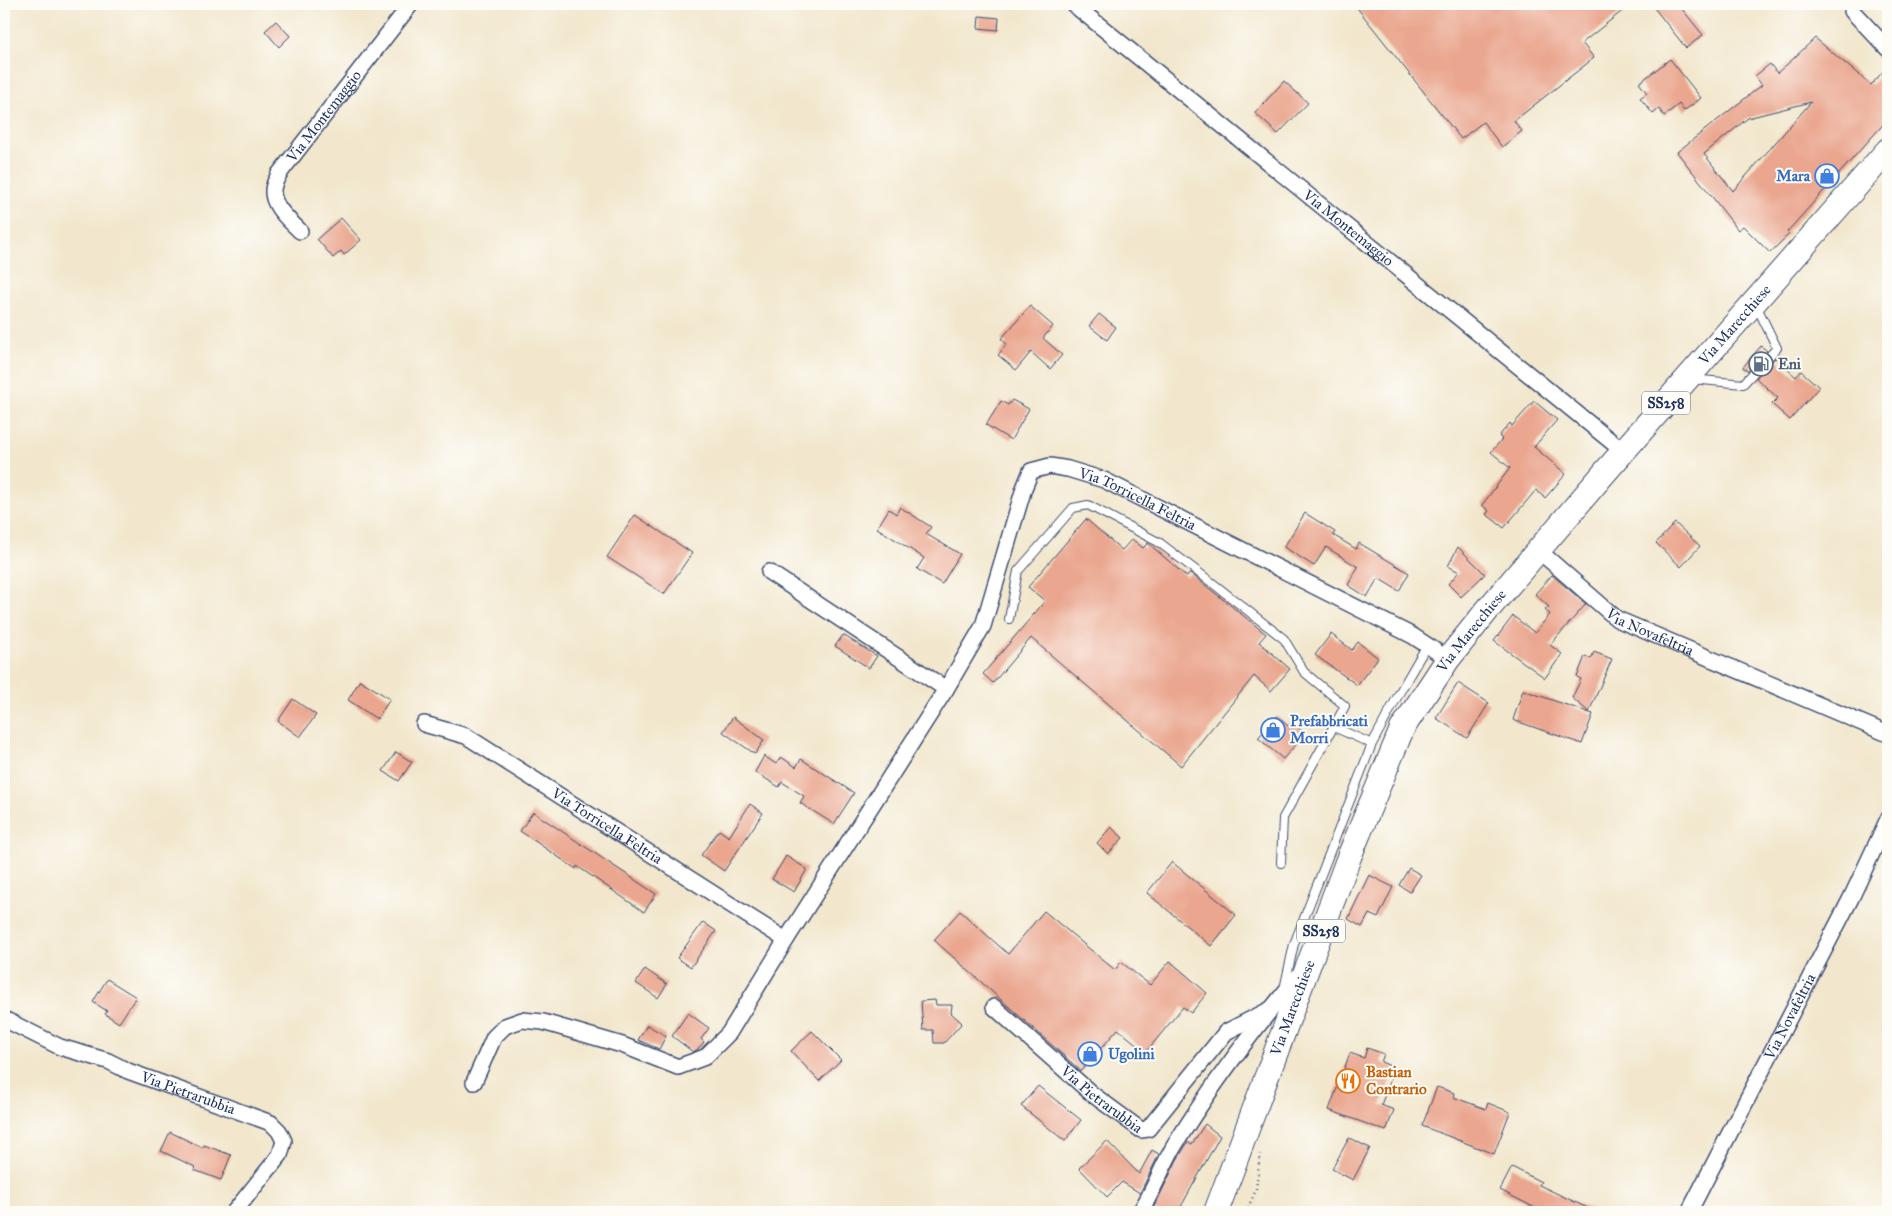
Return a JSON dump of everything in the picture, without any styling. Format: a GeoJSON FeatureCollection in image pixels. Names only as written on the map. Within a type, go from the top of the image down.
{"type":"FeatureCollection","features":[{"type":"Feature","properties":{"kind":"main road","name":"Via Marecchiese"},"geometry":{"type":"LineString","coordinates":[[1216,1212],[1351,853],[1402,729],[1448,659],[1538,550],[1888,150]]}},
{"type":"Feature","properties":{"kind":"street","name":"Via Montemaggio"},"geometry":{"type":"LineString","coordinates":[[300,231],[281,212],[273,194],[273,185],[279,174],[410,4]]}},
{"type":"Feature","properties":{"kind":"street","name":"Via Montemaggio"},"geometry":{"type":"LineString","coordinates":[[1073,4],[1623,451]]}},
{"type":"Feature","properties":{"kind":"street"},"geometry":{"type":"LineString","coordinates":[[1852,11],[1888,49]]}},
{"type":"Feature","properties":{"kind":"street","name":"Via Torricella Feltria"},"geometry":{"type":"LineString","coordinates":[[474,1082],[494,1037],[505,1026],[522,1020],[543,1022],[622,1045],[678,1067],[706,1057],[729,1033],[946,689],[983,626],[1024,488],[1031,471],[1050,466],[1068,469],[1104,480],[1413,636],[1448,659]]}},
{"type":"Feature","properties":{"kind":"street","name":"Via Novafeltria"},"geometry":{"type":"LineString","coordinates":[[1538,550],[1617,619],[1888,734]]}},
{"type":"Feature","properties":{"kind":"street"},"geometry":{"type":"LineString","coordinates":[[769,572],[946,689]]}},
{"type":"Feature","properties":{"kind":"street","name":"Via Torricella Feltria"},"geometry":{"type":"LineString","coordinates":[[424,724],[466,736],[786,940]]}},
{"type":"Feature","properties":{"kind":"street","name":"Via Novafeltria"},"geometry":{"type":"LineString","coordinates":[[1690,1212],[1851,898],[1888,819]]}},
{"type":"Feature","properties":{"kind":"street","name":"Via Pietrarubbia"},"geometry":{"type":"LineString","coordinates":[[1140,1212],[1172,1150],[1204,1099],[1271,1008],[1310,962]]}},
{"type":"Feature","properties":{"kind":"street","name":"Via Pietrarubbia"},"geometry":{"type":"LineString","coordinates":[[994,1007],[1092,1094],[1141,1130],[1148,1129],[1162,1106],[1226,1032],[1271,1008]]}},
{"type":"Feature","properties":{"kind":"street","name":"Via Pietrarubbia"},"geometry":{"type":"LineString","coordinates":[[4,1019],[60,1047],[108,1062],[271,1123],[284,1141],[280,1155],[234,1212]]}},
{"type":"Feature","properties":{"kind":"lane"},"geometry":{"type":"LineString","coordinates":[[1688,378],[1743,384],[1777,348],[1755,302]]}},
{"type":"Feature","properties":{"kind":"lane"},"geometry":{"type":"LineString","coordinates":[[1009,619],[1018,571],[1073,508],[1088,505],[1160,544],[1284,639],[1304,672],[1345,706],[1283,818],[1281,863]]}},
{"type":"Feature","properties":{"kind":"lane"},"geometry":{"type":"LineString","coordinates":[[1282,995],[1294,944],[1372,744],[1428,645]]}},
{"type":"Feature","properties":{"kind":"lane"},"geometry":{"type":"LineString","coordinates":[[1334,727],[1372,744]]}},
{"type":"Feature","properties":{"kind":"path"},"geometry":{"type":"LineString","coordinates":[[1246,1212],[1256,1190],[1260,1152]]}},
{"type":"Feature","properties":{"kind":"path"},"geometry":{"type":"LineString","coordinates":[[1322,1211],[1326,1212]]}},
{"type":"Feature","properties":{"kind":"building"},"geometry":{"type":"Polygon","coordinates":[[[1354,4],[1631,4],[1582,43],[1594,58],[1514,121],[1522,131],[1502,147],[1483,122],[1461,139],[1354,4]]]}},
{"type":"Feature","properties":{"kind":"building"},"geometry":{"type":"Polygon","coordinates":[[[1651,4],[1678,4],[1703,35],[1686,48],[1651,4]]]}},
{"type":"Feature","properties":{"kind":"building"},"geometry":{"type":"Polygon","coordinates":[[[979,16],[999,18],[998,30],[978,28],[979,16]]]}},
{"type":"Feature","properties":{"kind":"building"},"geometry":{"type":"Polygon","coordinates":[[[276,21],[290,36],[279,47],[265,31],[276,21]]]}},
{"type":"Feature","properties":{"kind":"building"},"geometry":{"type":"Polygon","coordinates":[[[1815,38],[1871,85],[1888,66],[1888,119],[1787,232],[1789,234],[1770,253],[1743,226],[1738,230],[1677,152],[1762,85],[1755,76],[1770,64],[1777,73],[1815,38]],[[1811,102],[1748,118],[1704,154],[1733,191],[1811,102]]]}},
{"type":"Feature","properties":{"kind":"building"},"geometry":{"type":"Polygon","coordinates":[[[1670,59],[1701,98],[1684,111],[1679,104],[1664,116],[1659,109],[1653,114],[1640,98],[1647,93],[1639,83],[1670,59]]]}},
{"type":"Feature","properties":{"kind":"building"},"geometry":{"type":"Polygon","coordinates":[[[1284,81],[1308,103],[1278,134],[1255,113],[1284,81]]]}},
{"type":"Feature","properties":{"kind":"building"},"geometry":{"type":"Polygon","coordinates":[[[341,218],[361,240],[344,255],[341,251],[333,258],[317,239],[341,218]]]}},
{"type":"Feature","properties":{"kind":"building"},"geometry":{"type":"Polygon","coordinates":[[[1030,306],[1053,326],[1043,338],[1062,355],[1050,369],[1031,352],[1016,370],[998,355],[1007,344],[1001,339],[1030,306]]]}},
{"type":"Feature","properties":{"kind":"building"},"geometry":{"type":"Polygon","coordinates":[[[1099,314],[1116,327],[1107,340],[1089,326],[1099,314]]]}},
{"type":"Feature","properties":{"kind":"building"},"geometry":{"type":"Polygon","coordinates":[[[1761,346],[1767,351],[1748,371],[1743,367],[1761,346]]]}},
{"type":"Feature","properties":{"kind":"building"},"geometry":{"type":"Polygon","coordinates":[[[1775,358],[1796,377],[1801,371],[1819,387],[1790,420],[1772,404],[1778,398],[1756,378],[1775,358]]]}},
{"type":"Feature","properties":{"kind":"building"},"geometry":{"type":"Polygon","coordinates":[[[1012,400],[1029,409],[1011,440],[986,425],[1001,401],[1008,405],[1012,400]]]}},
{"type":"Feature","properties":{"kind":"building"},"geometry":{"type":"Polygon","coordinates":[[[1534,401],[1557,420],[1534,447],[1566,474],[1545,498],[1536,490],[1504,528],[1486,514],[1489,511],[1482,505],[1510,468],[1491,452],[1502,439],[1499,436],[1510,423],[1512,426],[1534,401]]]}},
{"type":"Feature","properties":{"kind":"building"},"geometry":{"type":"Polygon","coordinates":[[[900,507],[931,527],[926,534],[960,554],[942,584],[917,569],[924,558],[877,528],[889,509],[896,514],[900,507]]]}},
{"type":"Feature","properties":{"kind":"building"},"geometry":{"type":"Polygon","coordinates":[[[1305,513],[1335,532],[1333,535],[1356,549],[1359,543],[1409,573],[1399,591],[1378,578],[1367,597],[1348,585],[1358,567],[1326,547],[1314,566],[1284,547],[1305,513]]]}},
{"type":"Feature","properties":{"kind":"building"},"geometry":{"type":"Polygon","coordinates":[[[635,515],[692,553],[664,594],[607,557],[635,515]]]}},
{"type":"Feature","properties":{"kind":"building"},"geometry":{"type":"Polygon","coordinates":[[[1086,519],[1122,550],[1132,539],[1143,548],[1148,543],[1187,577],[1190,573],[1266,634],[1259,642],[1290,669],[1271,691],[1254,676],[1181,766],[1031,638],[993,683],[983,674],[1045,601],[1028,587],[1086,519]]]}},
{"type":"Feature","properties":{"kind":"building"},"geometry":{"type":"Polygon","coordinates":[[[1675,523],[1700,546],[1681,567],[1656,543],[1675,523]]]}},
{"type":"Feature","properties":{"kind":"building"},"geometry":{"type":"Polygon","coordinates":[[[1458,547],[1485,574],[1461,597],[1448,584],[1459,572],[1448,566],[1458,547]]]}},
{"type":"Feature","properties":{"kind":"building"},"geometry":{"type":"Polygon","coordinates":[[[1552,575],[1586,604],[1550,645],[1562,654],[1545,678],[1494,641],[1513,616],[1535,633],[1550,614],[1545,610],[1549,607],[1535,594],[1552,575]]]}},
{"type":"Feature","properties":{"kind":"building"},"geometry":{"type":"Polygon","coordinates":[[[1331,634],[1352,650],[1358,642],[1378,658],[1357,685],[1315,655],[1331,634]]]}},
{"type":"Feature","properties":{"kind":"building"},"geometry":{"type":"Polygon","coordinates":[[[843,635],[877,656],[869,668],[835,646],[843,635]]]}},
{"type":"Feature","properties":{"kind":"building"},"geometry":{"type":"Polygon","coordinates":[[[1594,652],[1612,659],[1589,712],[1572,698],[1581,679],[1577,677],[1585,656],[1591,659],[1594,652]]]}},
{"type":"Feature","properties":{"kind":"building"},"geometry":{"type":"Polygon","coordinates":[[[360,680],[390,699],[377,719],[348,700],[360,680]]]}},
{"type":"Feature","properties":{"kind":"building"},"geometry":{"type":"Polygon","coordinates":[[[1458,683],[1489,703],[1467,738],[1436,718],[1458,683]]]}},
{"type":"Feature","properties":{"kind":"building"},"geometry":{"type":"Polygon","coordinates":[[[1523,690],[1593,714],[1582,744],[1513,720],[1523,690]]]}},
{"type":"Feature","properties":{"kind":"building"},"geometry":{"type":"Polygon","coordinates":[[[293,699],[316,715],[300,737],[278,721],[293,699]]]}},
{"type":"Feature","properties":{"kind":"building"},"geometry":{"type":"Polygon","coordinates":[[[1277,716],[1288,726],[1292,722],[1305,734],[1283,759],[1258,738],[1277,716]]]}},
{"type":"Feature","properties":{"kind":"building"},"geometry":{"type":"Polygon","coordinates":[[[733,717],[764,740],[755,754],[723,732],[733,717]]]}},
{"type":"Feature","properties":{"kind":"building"},"geometry":{"type":"Polygon","coordinates":[[[396,752],[412,762],[399,781],[383,771],[396,752]]]}},
{"type":"Feature","properties":{"kind":"building"},"geometry":{"type":"Polygon","coordinates":[[[764,756],[776,764],[781,757],[796,767],[801,759],[854,793],[834,824],[800,803],[804,796],[782,782],[779,787],[755,772],[764,756]]]}},
{"type":"Feature","properties":{"kind":"building"},"geometry":{"type":"Polygon","coordinates":[[[750,804],[763,813],[724,871],[701,855],[719,830],[729,837],[750,804]]]}},
{"type":"Feature","properties":{"kind":"building"},"geometry":{"type":"Polygon","coordinates":[[[533,812],[656,894],[644,912],[577,866],[576,869],[520,831],[533,812]]]}},
{"type":"Feature","properties":{"kind":"building"},"geometry":{"type":"Polygon","coordinates":[[[1111,827],[1123,838],[1108,854],[1097,843],[1111,827]]]}},
{"type":"Feature","properties":{"kind":"building"},"geometry":{"type":"Polygon","coordinates":[[[786,856],[807,869],[794,892],[772,879],[786,856]]]}},
{"type":"Feature","properties":{"kind":"building"},"geometry":{"type":"Polygon","coordinates":[[[1172,862],[1236,915],[1211,946],[1147,893],[1172,862]]]}},
{"type":"Feature","properties":{"kind":"building"},"geometry":{"type":"Polygon","coordinates":[[[1409,868],[1421,875],[1410,892],[1399,885],[1409,868]]]}},
{"type":"Feature","properties":{"kind":"building"},"geometry":{"type":"Polygon","coordinates":[[[1369,875],[1393,887],[1378,918],[1369,914],[1362,927],[1348,919],[1369,875]]]}},
{"type":"Feature","properties":{"kind":"building"},"geometry":{"type":"Polygon","coordinates":[[[960,911],[1008,954],[1044,911],[1115,970],[1121,962],[1150,985],[1170,961],[1207,993],[1191,1013],[1183,1007],[1146,1052],[1118,1029],[1081,1071],[934,940],[960,911]]]}},
{"type":"Feature","properties":{"kind":"building"},"geometry":{"type":"Polygon","coordinates":[[[703,922],[716,931],[691,967],[677,958],[703,922]]]}},
{"type":"Feature","properties":{"kind":"building"},"geometry":{"type":"Polygon","coordinates":[[[645,969],[667,984],[658,998],[636,983],[645,969]]]}},
{"type":"Feature","properties":{"kind":"building"},"geometry":{"type":"Polygon","coordinates":[[[107,979],[136,997],[119,1023],[105,1014],[107,1011],[93,1002],[107,979]]]}},
{"type":"Feature","properties":{"kind":"building"},"geometry":{"type":"Polygon","coordinates":[[[935,1000],[936,1005],[952,1005],[951,1013],[962,1023],[944,1043],[934,1043],[933,1030],[923,1030],[921,1001],[935,1000]]]}},
{"type":"Feature","properties":{"kind":"building"},"geometry":{"type":"Polygon","coordinates":[[[688,1013],[709,1028],[701,1039],[704,1042],[693,1052],[672,1036],[688,1013]]]}},
{"type":"Feature","properties":{"kind":"building"},"geometry":{"type":"Polygon","coordinates":[[[647,1025],[666,1036],[659,1049],[638,1040],[647,1025]]]}},
{"type":"Feature","properties":{"kind":"building"},"geometry":{"type":"Polygon","coordinates":[[[812,1031],[841,1060],[819,1081],[791,1051],[812,1031]]]}},
{"type":"Feature","properties":{"kind":"building"},"geometry":{"type":"Polygon","coordinates":[[[1367,1048],[1384,1054],[1381,1062],[1395,1068],[1381,1105],[1394,1110],[1386,1131],[1329,1110],[1350,1053],[1364,1058],[1367,1048]]]}},
{"type":"Feature","properties":{"kind":"building"},"geometry":{"type":"Polygon","coordinates":[[[1038,1086],[1081,1120],[1065,1141],[1021,1106],[1038,1086]]]}},
{"type":"Feature","properties":{"kind":"building"},"geometry":{"type":"Polygon","coordinates":[[[1437,1087],[1454,1093],[1453,1097],[1486,1109],[1488,1103],[1510,1112],[1494,1154],[1422,1126],[1437,1087]]]}},
{"type":"Feature","properties":{"kind":"building"},"geometry":{"type":"Polygon","coordinates":[[[1205,1124],[1220,1136],[1178,1212],[1158,1212],[1153,1209],[1177,1160],[1188,1142],[1192,1144],[1205,1124]]]}},
{"type":"Feature","properties":{"kind":"building"},"geometry":{"type":"Polygon","coordinates":[[[170,1132],[203,1148],[204,1145],[231,1155],[221,1180],[194,1170],[195,1167],[161,1151],[170,1132]]]}},
{"type":"Feature","properties":{"kind":"building"},"geometry":{"type":"Polygon","coordinates":[[[1349,1138],[1370,1148],[1353,1180],[1332,1169],[1349,1138]]]}},
{"type":"Feature","properties":{"kind":"building"},"geometry":{"type":"Polygon","coordinates":[[[1107,1141],[1139,1174],[1152,1150],[1159,1154],[1140,1193],[1122,1182],[1107,1197],[1079,1168],[1107,1141]]]}},
{"type":"Feature","properties":{"kind":"building"},"geometry":{"type":"Polygon","coordinates":[[[1512,1167],[1541,1182],[1539,1185],[1596,1212],[1543,1212],[1500,1190],[1512,1167]]]}},
{"type":"Feature","properties":{"kind":"place","name":"Mara"},"geometry":{"type":"Point","coordinates":[1827,176]}},
{"type":"Feature","properties":{"kind":"place","name":"Eni"},"geometry":{"type":"Point","coordinates":[1761,364]}},
{"type":"Feature","properties":{"kind":"place","name":"Prefabbricati Morri"},"geometry":{"type":"Point","coordinates":[1273,730]}},
{"type":"Feature","properties":{"kind":"place","name":"Ugolini"},"geometry":{"type":"Point","coordinates":[1090,1054]}},
{"type":"Feature","properties":{"kind":"place","name":"Bastian Contrario"},"geometry":{"type":"Point","coordinates":[1348,1081]}}]}
